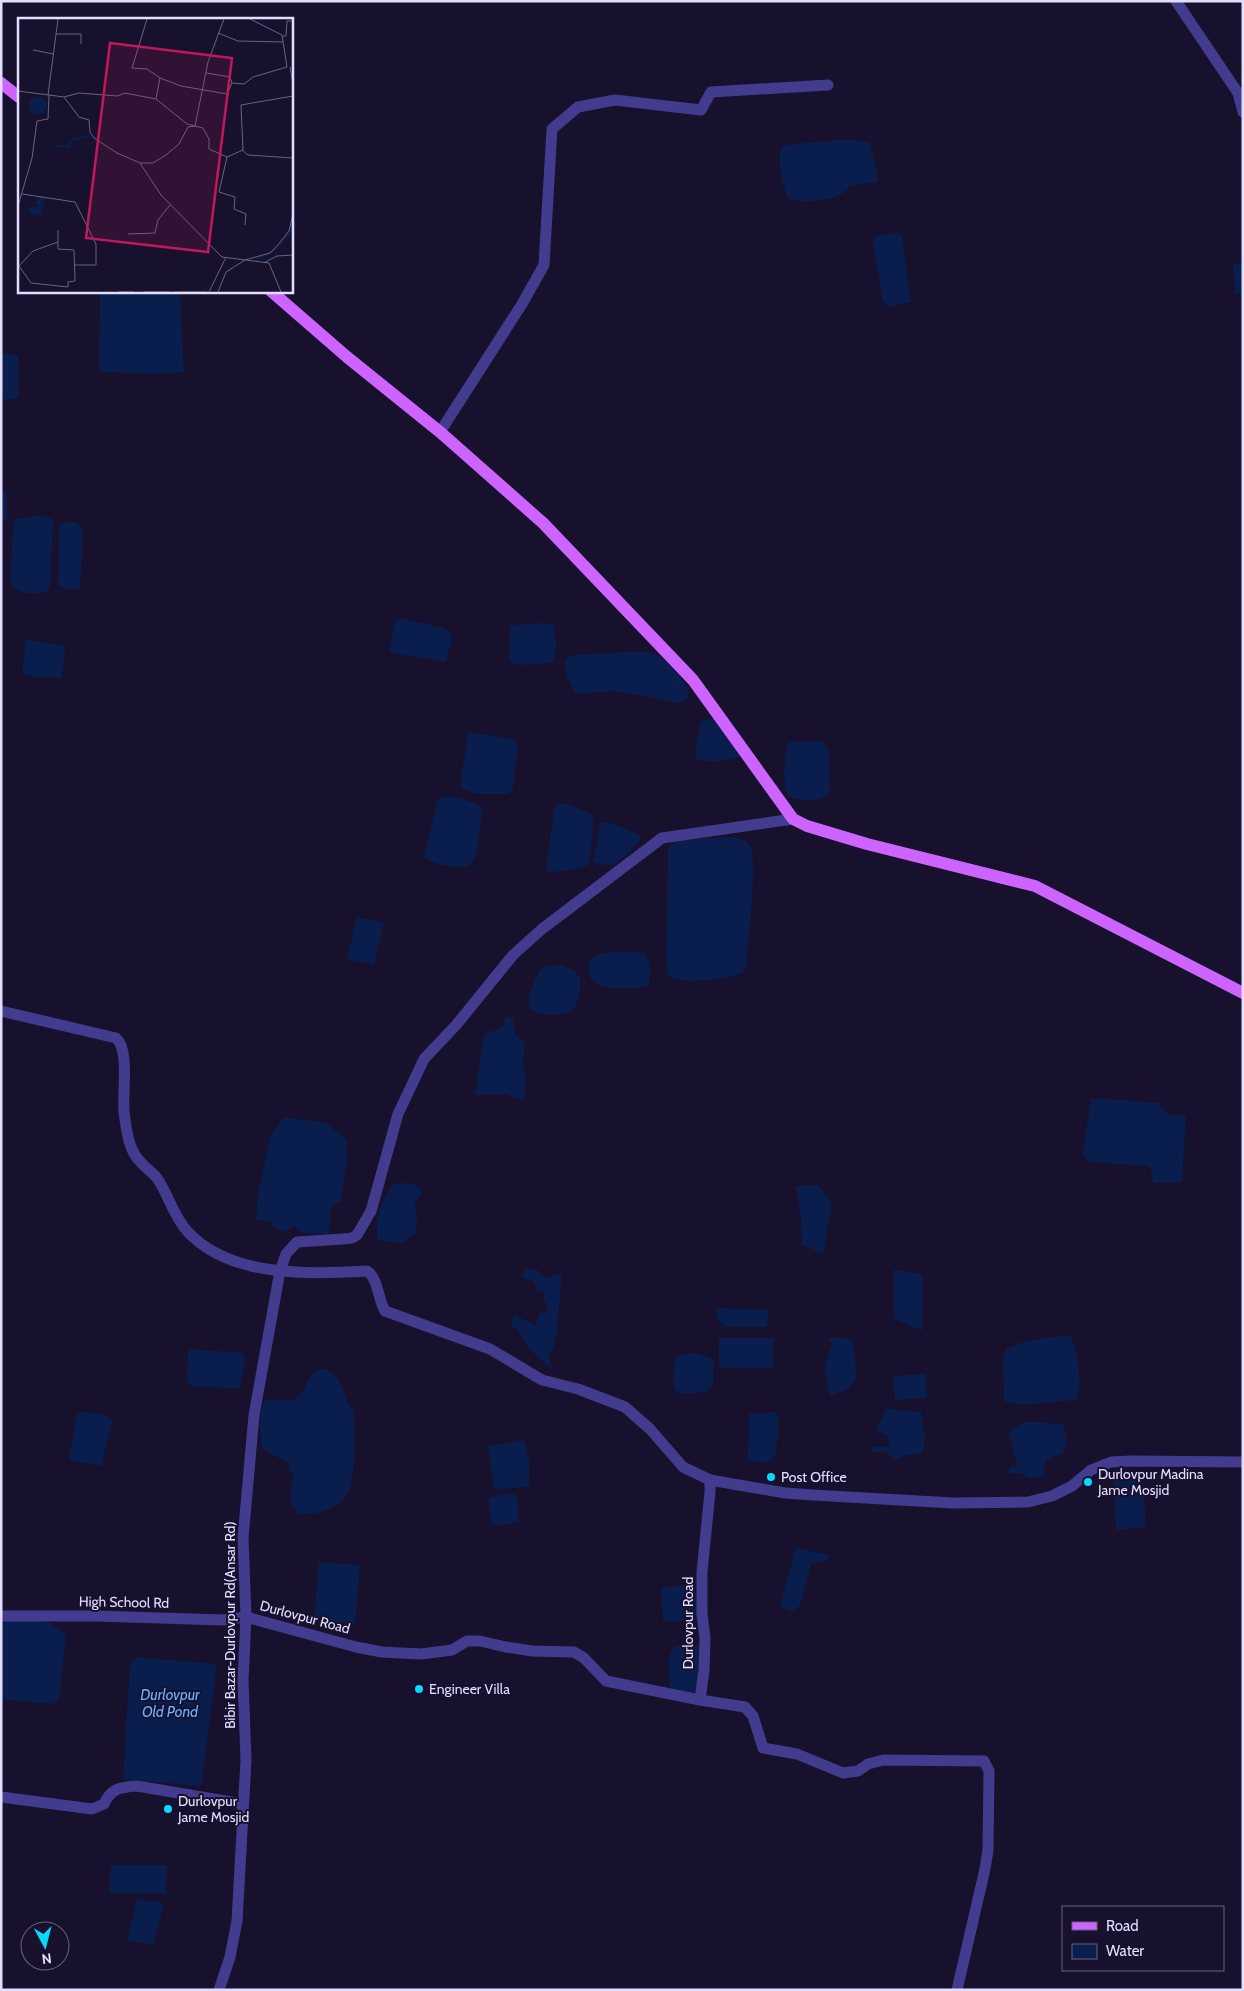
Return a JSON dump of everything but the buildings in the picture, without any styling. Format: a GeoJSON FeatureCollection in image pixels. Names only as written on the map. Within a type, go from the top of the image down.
{"type":"FeatureCollection","features":[{"type":"Feature","properties":{"kind":"main road"},"geometry":{"type":"LineString","coordinates":[[1,84],[18,96]]}},
{"type":"Feature","properties":{"kind":"main road"},"geometry":{"type":"LineString","coordinates":[[272,292],[347,357],[440,432],[542,523],[693,680],[794,819],[807,826],[867,844],[1035,886],[1243,993]]}},
{"type":"Feature","properties":{"kind":"street"},"geometry":{"type":"LineString","coordinates":[[1176,1],[1238,93],[1243,112]]}},
{"type":"Feature","properties":{"kind":"street"},"geometry":{"type":"LineString","coordinates":[[440,432],[522,304],[544,265],[552,130],[578,107],[614,100],[701,110],[711,92],[828,85]]}},
{"type":"Feature","properties":{"kind":"street","name":"Bibir Bazar-Durlovpur Rd(Ansar Rd)"},"geometry":{"type":"LineString","coordinates":[[219,1990],[230,1957],[237,1921],[246,1760],[243,1681],[246,1617],[242,1538],[254,1415],[280,1271],[286,1254],[297,1242],[352,1238],[357,1235],[371,1211],[398,1114],[424,1059],[457,1024],[513,955],[556,918],[662,838],[794,819]]}},
{"type":"Feature","properties":{"kind":"street"},"geometry":{"type":"LineString","coordinates":[[1,1011],[119,1040],[123,1051],[124,1110],[130,1144],[136,1158],[156,1178],[177,1217],[194,1237],[226,1258],[280,1271],[367,1271],[374,1278],[379,1302],[385,1311],[490,1349],[542,1380],[578,1389],[625,1407],[650,1429],[683,1467],[710,1480],[812,1496],[953,1503],[1028,1502],[1052,1496],[1072,1486],[1091,1470],[1111,1462],[1243,1462]]}},
{"type":"Feature","properties":{"kind":"street","name":"Durlovpur Road"},"geometry":{"type":"LineString","coordinates":[[246,1617],[356,1647],[382,1652],[421,1654],[452,1650],[467,1641],[480,1641],[515,1648],[574,1652],[584,1658],[606,1680],[700,1700],[704,1670],[705,1638],[702,1614],[702,1564],[710,1480]]}},
{"type":"Feature","properties":{"kind":"street","name":"High School Rd"},"geometry":{"type":"LineString","coordinates":[[1,1616],[96,1616],[223,1620],[246,1617]]}},
{"type":"Feature","properties":{"kind":"street"},"geometry":{"type":"LineString","coordinates":[[700,1700],[745,1706],[753,1716],[762,1748],[797,1754],[843,1772],[858,1771],[868,1764],[883,1760],[984,1761],[989,1771],[986,1860],[971,1935],[957,1990]]}},
{"type":"Feature","properties":{"kind":"street"},"geometry":{"type":"LineString","coordinates":[[1,1797],[92,1809],[104,1804],[114,1790],[122,1787],[137,1786],[243,1804]]}},
{"type":"Feature","properties":{"kind":"water"},"geometry":{"type":"Polygon","coordinates":[[[850,139],[870,143],[877,173],[877,182],[850,186],[839,195],[822,200],[803,201],[788,199],[780,165],[783,145],[850,139]]]}},
{"type":"Feature","properties":{"kind":"water"},"geometry":{"type":"Polygon","coordinates":[[[896,233],[902,236],[911,302],[889,307],[883,301],[873,241],[874,237],[896,233]]]}},
{"type":"Feature","properties":{"kind":"water"},"geometry":{"type":"Polygon","coordinates":[[[1243,262],[1243,293],[1237,294],[1235,293],[1233,264],[1243,262]]]}},
{"type":"Feature","properties":{"kind":"water"},"geometry":{"type":"Polygon","coordinates":[[[100,292],[180,292],[184,372],[161,374],[101,372],[99,370],[100,292]]]}},
{"type":"Feature","properties":{"kind":"water"},"geometry":{"type":"Polygon","coordinates":[[[1,352],[18,356],[19,398],[1,400],[1,352]]]}},
{"type":"Feature","properties":{"kind":"water"},"geometry":{"type":"Polygon","coordinates":[[[1,490],[7,493],[7,516],[5,521],[1,522],[1,490]]]}},
{"type":"Feature","properties":{"kind":"water"},"geometry":{"type":"Polygon","coordinates":[[[39,515],[52,519],[53,523],[50,585],[47,592],[27,593],[18,590],[10,583],[13,526],[16,519],[39,515]]]}},
{"type":"Feature","properties":{"kind":"water"},"geometry":{"type":"Polygon","coordinates":[[[76,522],[83,528],[80,589],[65,589],[58,585],[59,524],[76,522]]]}},
{"type":"Feature","properties":{"kind":"water"},"geometry":{"type":"Polygon","coordinates":[[[396,619],[444,628],[449,631],[452,640],[446,660],[444,662],[396,654],[389,651],[396,619]]]}},
{"type":"Feature","properties":{"kind":"water"},"geometry":{"type":"Polygon","coordinates":[[[549,623],[553,625],[556,639],[553,663],[522,665],[511,663],[509,659],[510,626],[549,623]]]}},
{"type":"Feature","properties":{"kind":"water"},"geometry":{"type":"Polygon","coordinates":[[[26,639],[64,646],[65,655],[61,678],[33,677],[22,673],[26,639]]]}},
{"type":"Feature","properties":{"kind":"water"},"geometry":{"type":"Polygon","coordinates":[[[647,652],[663,659],[678,673],[688,688],[687,698],[678,703],[615,691],[575,693],[567,676],[565,659],[575,655],[647,652]]]}},
{"type":"Feature","properties":{"kind":"water"},"geometry":{"type":"Polygon","coordinates":[[[713,719],[718,721],[742,754],[739,757],[710,762],[697,759],[695,754],[700,723],[703,720],[713,719]]]}},
{"type":"Feature","properties":{"kind":"water"},"geometry":{"type":"Polygon","coordinates":[[[470,732],[509,738],[518,744],[513,788],[509,794],[477,794],[463,789],[460,784],[470,732]]]}},
{"type":"Feature","properties":{"kind":"water"},"geometry":{"type":"Polygon","coordinates":[[[821,741],[829,752],[830,792],[826,796],[815,800],[798,799],[788,796],[784,769],[789,742],[821,741]]]}},
{"type":"Feature","properties":{"kind":"water"},"geometry":{"type":"Polygon","coordinates":[[[444,797],[455,797],[478,804],[483,812],[476,855],[469,866],[445,866],[424,857],[437,801],[444,797]]]}},
{"type":"Feature","properties":{"kind":"water"},"geometry":{"type":"Polygon","coordinates":[[[565,803],[590,813],[594,818],[590,857],[588,865],[572,870],[549,872],[546,869],[554,809],[557,805],[565,803]]]}},
{"type":"Feature","properties":{"kind":"water"},"geometry":{"type":"Polygon","coordinates":[[[601,822],[611,823],[640,835],[640,840],[625,856],[608,865],[593,862],[601,822]]]}},
{"type":"Feature","properties":{"kind":"water"},"geometry":{"type":"Polygon","coordinates":[[[733,837],[747,842],[752,854],[752,906],[745,970],[720,979],[695,981],[675,979],[668,975],[666,965],[668,851],[672,844],[679,840],[733,837]]]}},
{"type":"Feature","properties":{"kind":"water"},"geometry":{"type":"Polygon","coordinates":[[[357,917],[384,923],[374,965],[347,959],[357,917]]]}},
{"type":"Feature","properties":{"kind":"water"},"geometry":{"type":"Polygon","coordinates":[[[605,953],[645,953],[650,964],[649,986],[613,988],[597,984],[590,978],[588,965],[591,959],[605,953]]]}},
{"type":"Feature","properties":{"kind":"water"},"geometry":{"type":"Polygon","coordinates":[[[562,965],[575,971],[580,978],[579,994],[575,1006],[570,1011],[564,1013],[537,1013],[528,1004],[540,970],[548,966],[562,965]]]}},
{"type":"Feature","properties":{"kind":"water"},"geometry":{"type":"Polygon","coordinates":[[[506,1017],[513,1018],[514,1033],[525,1043],[523,1064],[526,1082],[524,1100],[504,1094],[475,1095],[484,1034],[502,1028],[506,1017]]]}},
{"type":"Feature","properties":{"kind":"water"},"geometry":{"type":"Polygon","coordinates":[[[1091,1099],[1158,1103],[1169,1115],[1186,1115],[1182,1182],[1153,1183],[1151,1169],[1146,1166],[1090,1162],[1083,1153],[1091,1099]]]}},
{"type":"Feature","properties":{"kind":"water"},"geometry":{"type":"Polygon","coordinates":[[[284,1117],[326,1123],[346,1139],[348,1153],[341,1201],[332,1205],[328,1234],[302,1233],[294,1225],[286,1232],[274,1228],[270,1222],[256,1219],[258,1192],[271,1135],[284,1117]]]}},
{"type":"Feature","properties":{"kind":"water"},"geometry":{"type":"Polygon","coordinates":[[[407,1183],[417,1185],[422,1192],[415,1202],[417,1219],[415,1234],[401,1243],[377,1240],[378,1217],[385,1198],[394,1184],[407,1183]]]}},
{"type":"Feature","properties":{"kind":"water"},"geometry":{"type":"Polygon","coordinates":[[[818,1185],[832,1203],[823,1254],[802,1244],[801,1218],[796,1186],[818,1185]]]}},
{"type":"Feature","properties":{"kind":"water"},"geometry":{"type":"Polygon","coordinates":[[[536,1269],[546,1278],[562,1272],[557,1332],[554,1339],[554,1349],[548,1354],[553,1369],[532,1351],[517,1328],[511,1327],[514,1314],[535,1326],[541,1311],[546,1312],[548,1304],[543,1301],[545,1293],[536,1290],[535,1282],[522,1277],[525,1270],[536,1269]]]}},
{"type":"Feature","properties":{"kind":"water"},"geometry":{"type":"Polygon","coordinates":[[[894,1269],[923,1275],[922,1331],[894,1319],[894,1269]]]}},
{"type":"Feature","properties":{"kind":"water"},"geometry":{"type":"Polygon","coordinates":[[[716,1308],[768,1310],[767,1327],[725,1327],[718,1320],[716,1308]]]}},
{"type":"Feature","properties":{"kind":"water"},"geometry":{"type":"Polygon","coordinates":[[[1070,1336],[1073,1341],[1079,1368],[1079,1387],[1076,1400],[1022,1405],[1004,1401],[1003,1361],[1006,1349],[1037,1339],[1070,1336]]]}},
{"type":"Feature","properties":{"kind":"water"},"geometry":{"type":"Polygon","coordinates":[[[838,1337],[853,1342],[857,1377],[849,1388],[830,1396],[824,1371],[832,1344],[828,1339],[838,1337]]]}},
{"type":"Feature","properties":{"kind":"water"},"geometry":{"type":"Polygon","coordinates":[[[719,1338],[773,1338],[773,1368],[719,1368],[719,1338]]]}},
{"type":"Feature","properties":{"kind":"water"},"geometry":{"type":"Polygon","coordinates":[[[191,1349],[243,1353],[245,1360],[240,1388],[196,1387],[189,1384],[187,1380],[188,1353],[191,1349]]]}},
{"type":"Feature","properties":{"kind":"water"},"geometry":{"type":"Polygon","coordinates":[[[696,1353],[714,1360],[713,1385],[707,1391],[687,1394],[677,1393],[673,1385],[675,1356],[696,1353]]]}},
{"type":"Feature","properties":{"kind":"water"},"geometry":{"type":"Polygon","coordinates":[[[323,1369],[333,1373],[336,1377],[353,1411],[354,1457],[351,1482],[344,1499],[334,1507],[316,1513],[298,1514],[290,1503],[293,1476],[288,1463],[263,1449],[260,1431],[261,1411],[265,1400],[287,1400],[299,1396],[312,1375],[323,1369]]]}},
{"type":"Feature","properties":{"kind":"water"},"geometry":{"type":"Polygon","coordinates":[[[923,1374],[926,1376],[927,1398],[895,1400],[893,1376],[923,1374]]]}},
{"type":"Feature","properties":{"kind":"water"},"geometry":{"type":"Polygon","coordinates":[[[886,1409],[921,1412],[925,1437],[923,1453],[903,1456],[897,1460],[884,1451],[872,1453],[871,1447],[889,1447],[889,1437],[876,1430],[886,1409]]]}},
{"type":"Feature","properties":{"kind":"water"},"geometry":{"type":"Polygon","coordinates":[[[776,1412],[779,1426],[775,1456],[765,1462],[748,1460],[749,1414],[776,1412]]]}},
{"type":"Feature","properties":{"kind":"water"},"geometry":{"type":"Polygon","coordinates":[[[78,1413],[102,1414],[111,1418],[112,1422],[101,1466],[69,1460],[76,1417],[78,1413]]]}},
{"type":"Feature","properties":{"kind":"water"},"geometry":{"type":"Polygon","coordinates":[[[1024,1422],[1064,1425],[1067,1443],[1062,1454],[1050,1457],[1043,1467],[1046,1475],[1030,1479],[1020,1473],[1009,1473],[1009,1468],[1017,1466],[1009,1432],[1024,1422]]]}},
{"type":"Feature","properties":{"kind":"water"},"geometry":{"type":"Polygon","coordinates":[[[522,1441],[525,1443],[529,1460],[529,1486],[501,1490],[494,1488],[488,1446],[522,1441]]]}},
{"type":"Feature","properties":{"kind":"water"},"geometry":{"type":"Polygon","coordinates":[[[1140,1471],[1143,1477],[1146,1527],[1118,1530],[1116,1529],[1113,1473],[1140,1471]]]}},
{"type":"Feature","properties":{"kind":"water"},"geometry":{"type":"Polygon","coordinates":[[[511,1493],[517,1496],[519,1522],[494,1526],[488,1499],[495,1495],[511,1493]]]}},
{"type":"Feature","properties":{"kind":"water"},"geometry":{"type":"Polygon","coordinates":[[[796,1548],[830,1555],[828,1559],[811,1564],[800,1605],[792,1612],[780,1607],[796,1548]]]}},
{"type":"Feature","properties":{"kind":"water"},"geometry":{"type":"Polygon","coordinates":[[[319,1562],[360,1565],[355,1624],[314,1621],[319,1562]]]}},
{"type":"Feature","properties":{"kind":"water"},"geometry":{"type":"Polygon","coordinates":[[[692,1584],[695,1588],[698,1618],[672,1622],[663,1620],[661,1588],[692,1584]]]}},
{"type":"Feature","properties":{"kind":"water"},"geometry":{"type":"Polygon","coordinates":[[[7,1619],[49,1622],[66,1634],[59,1699],[53,1704],[1,1699],[1,1621],[7,1619]]]}},
{"type":"Feature","properties":{"kind":"water"},"geometry":{"type":"Polygon","coordinates":[[[679,1646],[699,1646],[698,1685],[695,1692],[674,1692],[670,1689],[668,1660],[673,1648],[679,1646]]]}},
{"type":"Feature","properties":{"kind":"water","name":"Durlovpur Old Pond"},"geometry":{"type":"Polygon","coordinates":[[[135,1657],[217,1664],[201,1786],[123,1779],[130,1664],[135,1657]]]}},
{"type":"Feature","properties":{"kind":"water"},"geometry":{"type":"Polygon","coordinates":[[[111,1865],[167,1865],[166,1894],[109,1893],[111,1865]]]}},
{"type":"Feature","properties":{"kind":"water"},"geometry":{"type":"Polygon","coordinates":[[[137,1899],[164,1903],[153,1945],[127,1940],[137,1899]]]}},
{"type":"Feature","properties":{"kind":"place","name":"Post Office"},"geometry":{"type":"Point","coordinates":[771,1477]}},
{"type":"Feature","properties":{"kind":"place","name":"Durlovpur Madina Jame Mosjid"},"geometry":{"type":"Point","coordinates":[1088,1482]}},
{"type":"Feature","properties":{"kind":"place","name":"Engineer Villa"},"geometry":{"type":"Point","coordinates":[419,1689]}},
{"type":"Feature","properties":{"kind":"place","name":"Durlovpur Jame Mosjid"},"geometry":{"type":"Point","coordinates":[168,1809]}}]}
